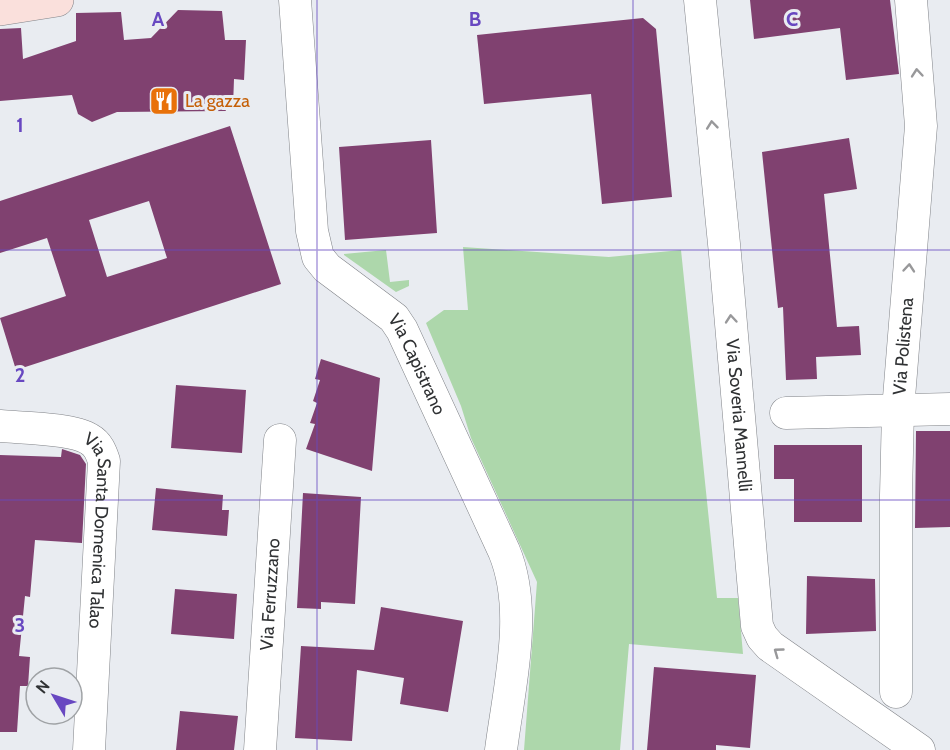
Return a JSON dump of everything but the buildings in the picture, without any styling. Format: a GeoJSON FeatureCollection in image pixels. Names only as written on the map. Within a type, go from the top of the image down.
{"type":"FeatureCollection","features":[{"type":"Feature","properties":{"kind":"main road"},"geometry":{"type":"LineString","coordinates":[[0,9],[57,0]]}},
{"type":"Feature","properties":{"kind":"street","name":"Via Capistrano"},"geometry":{"type":"LineString","coordinates":[[295,0],[311,219],[318,257],[327,268],[394,318],[402,330],[504,551],[512,575],[517,604],[516,630],[501,750]]}},
{"type":"Feature","properties":{"kind":"street","name":"Via Soveria Mannelli"},"geometry":{"type":"LineString","coordinates":[[700,0],[758,626],[762,638],[770,646],[905,745]]}},
{"type":"Feature","properties":{"kind":"street","name":"Via Polistena"},"geometry":{"type":"LineString","coordinates":[[896,692],[898,410],[921,126],[911,0]]}},
{"type":"Feature","properties":{"kind":"street"},"geometry":{"type":"LineString","coordinates":[[786,412],[950,409]]}},
{"type":"Feature","properties":{"kind":"street","name":"Via Santa Domenica Talao"},"geometry":{"type":"LineString","coordinates":[[0,426],[80,435],[93,442],[102,454],[105,470],[89,750]]}},
{"type":"Feature","properties":{"kind":"street","name":"Via Ferruzzano"},"geometry":{"type":"LineString","coordinates":[[260,750],[280,440]]}},
{"type":"Feature","properties":{"kind":"green space"},"geometry":{"type":"Polygon","coordinates":[[[463,247],[609,257],[681,250],[717,598],[738,598],[743,654],[629,644],[620,750],[524,750],[537,582],[471,438],[461,406],[426,323],[444,310],[468,310],[463,247]]]}},
{"type":"Feature","properties":{"kind":"green space"},"geometry":{"type":"Polygon","coordinates":[[[386,250],[390,282],[409,280],[409,286],[396,292],[344,255],[386,250]]]}},
{"type":"Feature","properties":{"kind":"place","name":"La gazza"},"geometry":{"type":"Point","coordinates":[164,101]}}]}
